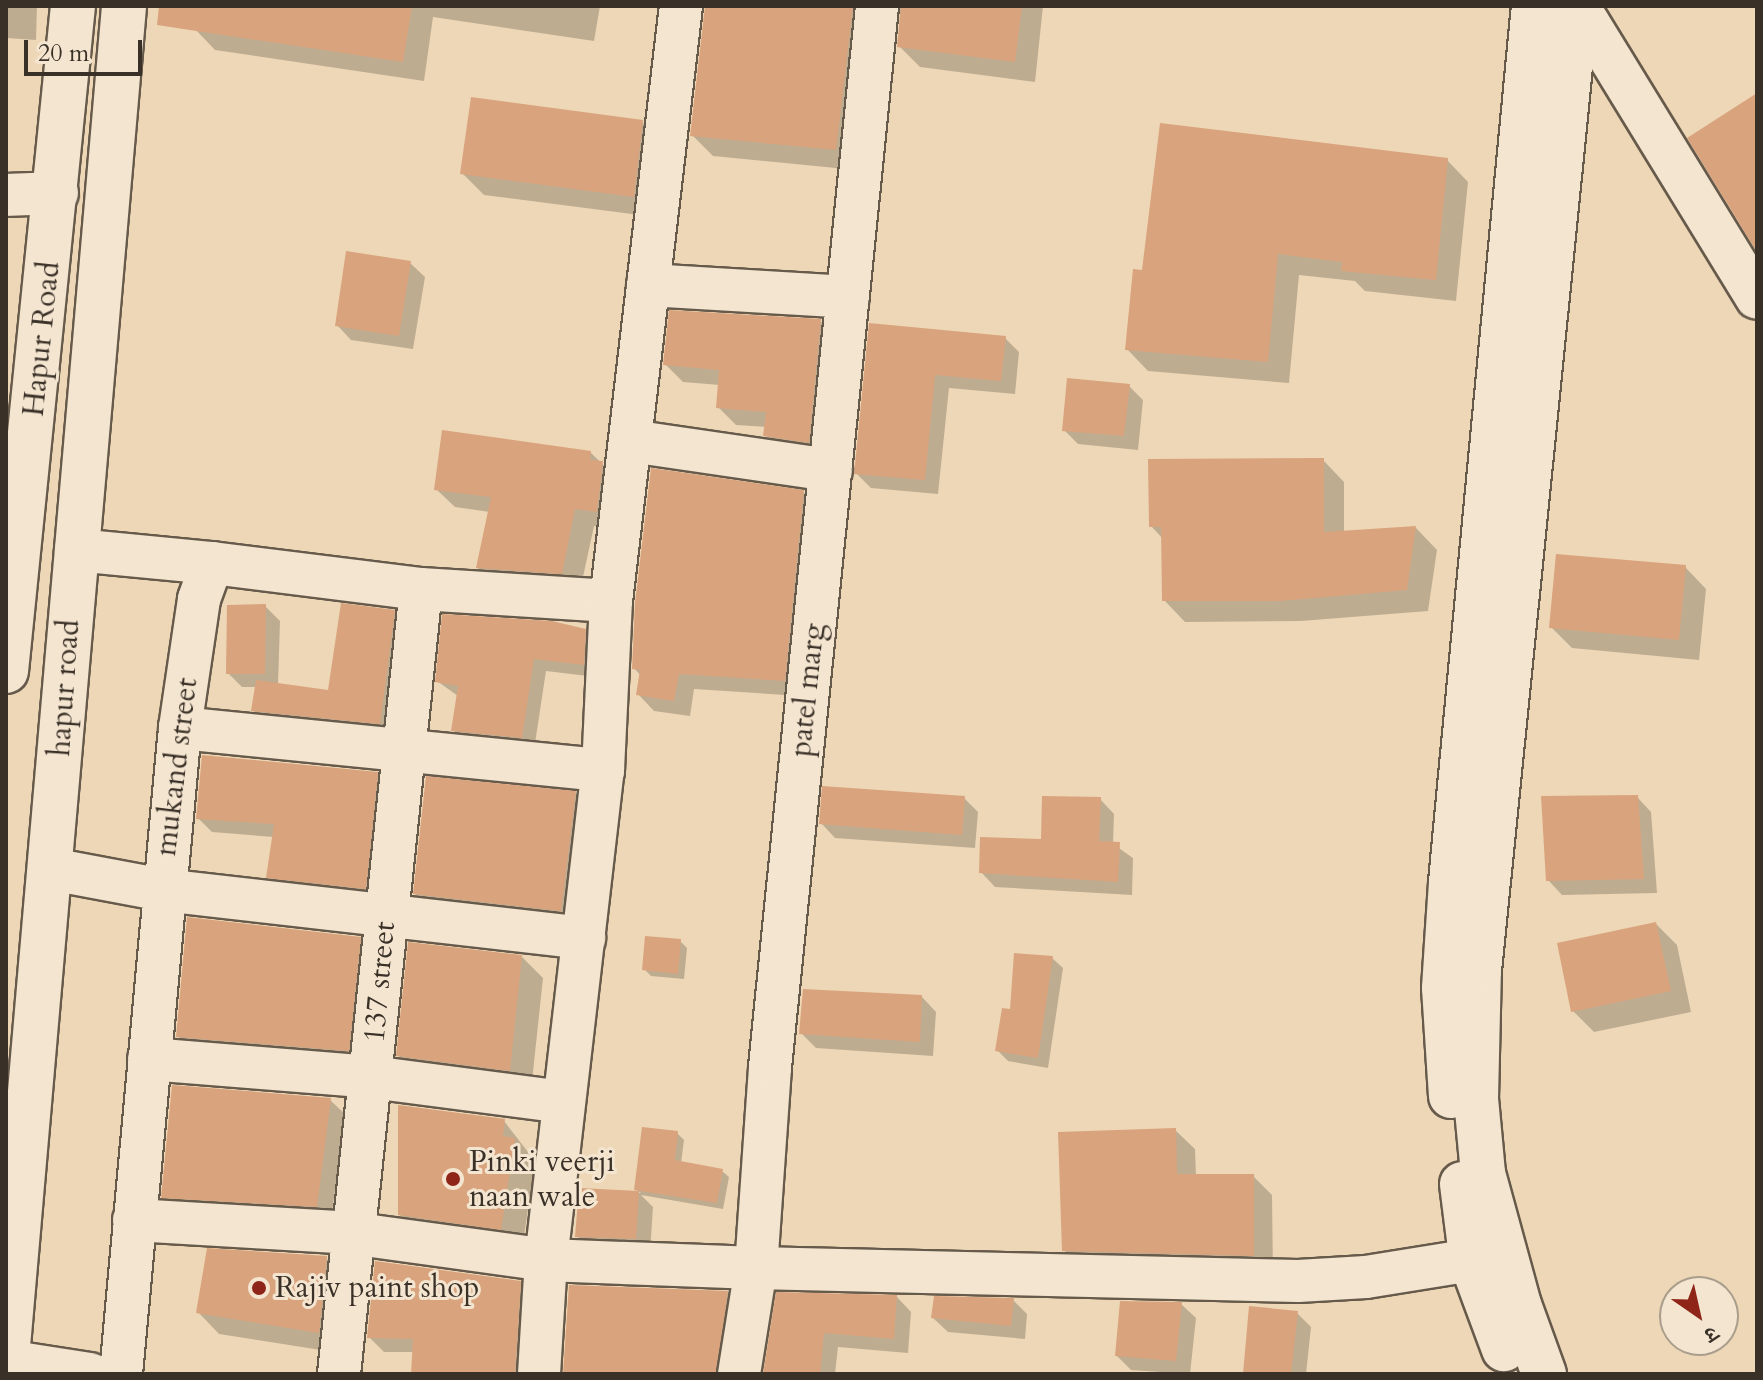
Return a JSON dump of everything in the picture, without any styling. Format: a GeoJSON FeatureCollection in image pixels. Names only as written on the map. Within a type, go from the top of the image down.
{"type":"FeatureCollection","features":[{"type":"Feature","properties":{"kind":"street","name":"Hapur Road"},"geometry":{"type":"LineString","coordinates":[[6,671],[57,193],[73,6]]}},
{"type":"Feature","properties":{"kind":"street","name":"hapur road"},"geometry":{"type":"LineString","coordinates":[[7,1364],[124,6]]}},
{"type":"Feature","properties":{"kind":"street"},"geometry":{"type":"LineString","coordinates":[[539,1374],[546,1260],[603,770],[611,601],[681,6]]}},
{"type":"Feature","properties":{"kind":"street","name":"patel marg"},"geometry":{"type":"LineString","coordinates":[[739,1374],[756,1268],[770,1067],[877,6]]}},
{"type":"Feature","properties":{"kind":"street"},"geometry":{"type":"LineString","coordinates":[[1513,1374],[1448,1075],[1444,988],[1486,481],[1534,6]]}},
{"type":"Feature","properties":{"kind":"street"},"geometry":{"type":"LineString","coordinates":[[1544,1374],[1488,1259],[1476,1099],[1479,970],[1577,6]]}},
{"type":"Feature","properties":{"kind":"street"},"geometry":{"type":"LineString","coordinates":[[1577,6],[1757,298]]}},
{"type":"Feature","properties":{"kind":"street"},"geometry":{"type":"LineString","coordinates":[[6,195],[57,193]]}},
{"type":"Feature","properties":{"kind":"street"},"geometry":{"type":"LineString","coordinates":[[648,285],[848,297]]}},
{"type":"Feature","properties":{"kind":"street"},"geometry":{"type":"LineString","coordinates":[[631,441],[831,470]]}},
{"type":"Feature","properties":{"kind":"street"},"geometry":{"type":"LineString","coordinates":[[76,550],[421,589],[611,601]]}},
{"type":"Feature","properties":{"kind":"street","name":"mukand street"},"geometry":{"type":"LineString","coordinates":[[121,1374],[180,728],[199,599],[212,563]]}},
{"type":"Feature","properties":{"kind":"street","name":"137 street"},"geometry":{"type":"LineString","coordinates":[[339,1374],[350,1233],[371,1077],[421,589]]}},
{"type":"Feature","properties":{"kind":"street"},"geometry":{"type":"LineString","coordinates":[[180,728],[603,770]]}},
{"type":"Feature","properties":{"kind":"street"},"geometry":{"type":"LineString","coordinates":[[51,869],[163,890],[584,938]]}},
{"type":"Feature","properties":{"kind":"street"},"geometry":{"type":"LineString","coordinates":[[149,1059],[371,1077],[563,1102]]}},
{"type":"Feature","properties":{"kind":"street"},"geometry":{"type":"LineString","coordinates":[[134,1220],[350,1233],[546,1260],[756,1268],[1298,1281],[1488,1259]]}},
{"type":"Feature","properties":{"kind":"street"},"geometry":{"type":"LineString","coordinates":[[7,1364],[90,1374]]}},
{"type":"Feature","properties":{"kind":"building"},"geometry":{"type":"Polygon","coordinates":[[[159,6],[412,6],[403,62],[157,25],[159,6]]]}},
{"type":"Feature","properties":{"kind":"building"},"geometry":{"type":"Polygon","coordinates":[[[705,6],[853,6],[836,150],[690,136],[705,6]]]}},
{"type":"Feature","properties":{"kind":"building"},"geometry":{"type":"Polygon","coordinates":[[[901,6],[1022,6],[1015,62],[897,47],[901,6]]]}},
{"type":"Feature","properties":{"kind":"building"},"geometry":{"type":"Polygon","coordinates":[[[1757,93],[1757,252],[1687,138],[1757,93]]]}},
{"type":"Feature","properties":{"kind":"building"},"geometry":{"type":"Polygon","coordinates":[[[471,97],[643,120],[634,197],[460,174],[471,97]]]}},
{"type":"Feature","properties":{"kind":"building"},"geometry":{"type":"Polygon","coordinates":[[[1160,123],[1448,158],[1436,280],[1341,271],[1342,262],[1278,254],[1268,362],[1125,350],[1133,269],[1142,270],[1160,123]]]}},
{"type":"Feature","properties":{"kind":"building"},"geometry":{"type":"Polygon","coordinates":[[[346,251],[411,261],[399,336],[335,326],[346,251]]]}},
{"type":"Feature","properties":{"kind":"building"},"geometry":{"type":"Polygon","coordinates":[[[669,310],[821,319],[809,443],[763,436],[766,412],[716,408],[719,370],[663,365],[669,310]]]}},
{"type":"Feature","properties":{"kind":"building"},"geometry":{"type":"Polygon","coordinates":[[[869,323],[1006,336],[1001,381],[935,375],[925,480],[854,474],[869,323]]]}},
{"type":"Feature","properties":{"kind":"building"},"geometry":{"type":"Polygon","coordinates":[[[1067,378],[1130,384],[1124,436],[1062,431],[1067,378]]]}},
{"type":"Feature","properties":{"kind":"building"},"geometry":{"type":"Polygon","coordinates":[[[442,430],[591,451],[590,460],[603,461],[597,512],[575,509],[562,574],[476,568],[491,497],[434,490],[442,430]]]}},
{"type":"Feature","properties":{"kind":"building"},"geometry":{"type":"Polygon","coordinates":[[[1324,458],[1324,532],[1416,526],[1407,590],[1279,601],[1162,601],[1161,527],[1149,527],[1148,459],[1324,458]]]}},
{"type":"Feature","properties":{"kind":"building"},"geometry":{"type":"Polygon","coordinates":[[[651,468],[804,490],[785,681],[679,674],[674,701],[636,695],[640,670],[632,669],[635,603],[651,468]]]}},
{"type":"Feature","properties":{"kind":"building"},"geometry":{"type":"Polygon","coordinates":[[[1556,554],[1686,565],[1679,640],[1549,628],[1556,554]]]}},
{"type":"Feature","properties":{"kind":"building"},"geometry":{"type":"Polygon","coordinates":[[[341,603],[395,610],[380,724],[251,711],[256,680],[328,690],[341,603]]]}},
{"type":"Feature","properties":{"kind":"building"},"geometry":{"type":"Polygon","coordinates":[[[266,604],[265,674],[226,674],[227,605],[266,604]]]}},
{"type":"Feature","properties":{"kind":"building"},"geometry":{"type":"Polygon","coordinates":[[[442,614],[552,621],[586,629],[584,665],[534,659],[522,738],[451,731],[458,686],[435,682],[442,614]]]}},
{"type":"Feature","properties":{"kind":"building"},"geometry":{"type":"Polygon","coordinates":[[[202,755],[378,772],[366,889],[266,878],[274,824],[196,819],[202,755]]]}},
{"type":"Feature","properties":{"kind":"building"},"geometry":{"type":"Polygon","coordinates":[[[426,776],[576,791],[561,911],[413,894],[426,776]]]}},
{"type":"Feature","properties":{"kind":"building"},"geometry":{"type":"Polygon","coordinates":[[[822,786],[965,796],[962,835],[819,824],[822,786]]]}},
{"type":"Feature","properties":{"kind":"building"},"geometry":{"type":"Polygon","coordinates":[[[1638,795],[1644,879],[1546,881],[1541,796],[1638,795]]]}},
{"type":"Feature","properties":{"kind":"building"},"geometry":{"type":"Polygon","coordinates":[[[1042,796],[1101,797],[1099,841],[1120,842],[1118,882],[979,873],[980,837],[1041,839],[1042,796]]]}},
{"type":"Feature","properties":{"kind":"building"},"geometry":{"type":"Polygon","coordinates":[[[187,917],[361,937],[349,1051],[176,1037],[187,917]]]}},
{"type":"Feature","properties":{"kind":"building"},"geometry":{"type":"Polygon","coordinates":[[[1656,922],[1671,991],[1571,1012],[1557,943],[1656,922]]]}},
{"type":"Feature","properties":{"kind":"building"},"geometry":{"type":"Polygon","coordinates":[[[645,936],[681,939],[678,974],[642,970],[645,936]]]}},
{"type":"Feature","properties":{"kind":"building"},"geometry":{"type":"Polygon","coordinates":[[[408,942],[522,955],[510,1071],[396,1056],[408,942]]]}},
{"type":"Feature","properties":{"kind":"building"},"geometry":{"type":"Polygon","coordinates":[[[1014,953],[1053,956],[1038,1058],[995,1051],[1002,1008],[1010,1009],[1014,953]]]}},
{"type":"Feature","properties":{"kind":"building"},"geometry":{"type":"Polygon","coordinates":[[[803,989],[922,995],[920,1042],[799,1034],[803,989]]]}},
{"type":"Feature","properties":{"kind":"building"},"geometry":{"type":"Polygon","coordinates":[[[172,1085],[331,1098],[317,1207],[161,1198],[172,1085]]]}},
{"type":"Feature","properties":{"kind":"building","name":"Pinki veerji naan wale"},"geometry":{"type":"Polygon","coordinates":[[[398,1105],[505,1119],[503,1136],[515,1138],[501,1230],[398,1215],[398,1105]]]}},
{"type":"Feature","properties":{"kind":"building"},"geometry":{"type":"Polygon","coordinates":[[[642,1127],[678,1131],[675,1160],[723,1169],[717,1203],[634,1190],[642,1127]]]}},
{"type":"Feature","properties":{"kind":"building"},"geometry":{"type":"Polygon","coordinates":[[[1176,1128],[1177,1174],[1254,1174],[1254,1256],[1062,1251],[1058,1132],[1176,1128]]]}},
{"type":"Feature","properties":{"kind":"building"},"geometry":{"type":"Polygon","coordinates":[[[579,1188],[639,1191],[636,1239],[575,1237],[579,1188]]]}},
{"type":"Feature","properties":{"kind":"building","name":"Rajiv paint shop"},"geometry":{"type":"Polygon","coordinates":[[[207,1248],[327,1256],[319,1333],[196,1313],[207,1248]]]}},
{"type":"Feature","properties":{"kind":"building"},"geometry":{"type":"Polygon","coordinates":[[[375,1261],[521,1281],[515,1374],[411,1374],[413,1339],[367,1338],[375,1261]]]}},
{"type":"Feature","properties":{"kind":"building"},"geometry":{"type":"Polygon","coordinates":[[[569,1285],[728,1291],[716,1374],[563,1374],[569,1285]]]}},
{"type":"Feature","properties":{"kind":"building"},"geometry":{"type":"Polygon","coordinates":[[[776,1292],[897,1295],[894,1339],[824,1333],[820,1374],[763,1374],[776,1292]]]}},
{"type":"Feature","properties":{"kind":"building"},"geometry":{"type":"Polygon","coordinates":[[[934,1296],[1014,1298],[1011,1326],[931,1318],[934,1296]]]}},
{"type":"Feature","properties":{"kind":"building"},"geometry":{"type":"Polygon","coordinates":[[[1120,1301],[1182,1302],[1176,1361],[1115,1356],[1120,1301]]]}},
{"type":"Feature","properties":{"kind":"building"},"geometry":{"type":"Polygon","coordinates":[[[1249,1306],[1298,1311],[1291,1374],[1243,1374],[1249,1306]]]}},
{"type":"Feature","properties":{"kind":"place","name":"Pinki veerji naan wale"},"geometry":{"type":"Point","coordinates":[453,1179]}},
{"type":"Feature","properties":{"kind":"place","name":"Rajiv paint shop"},"geometry":{"type":"Point","coordinates":[259,1288]}}]}
